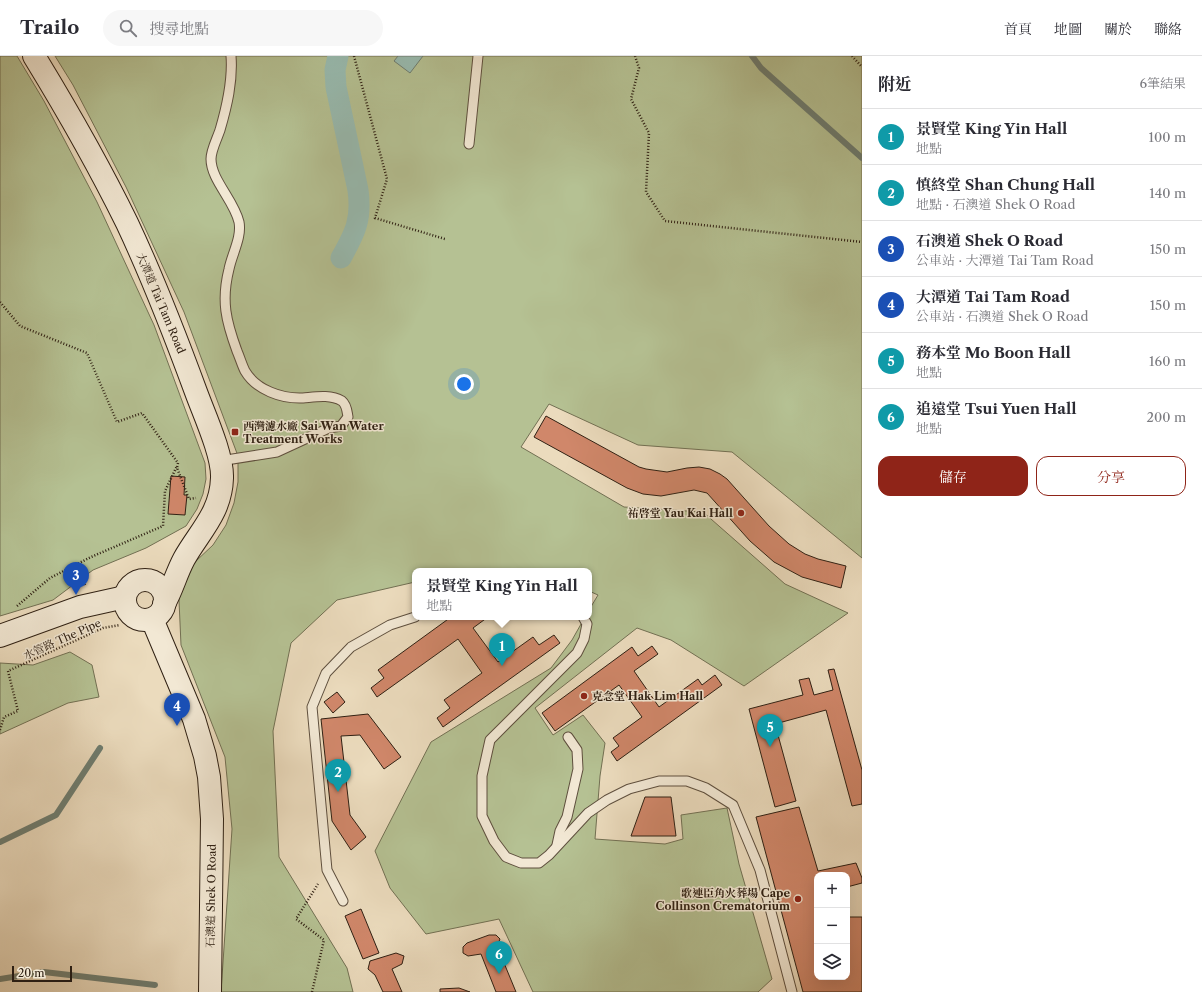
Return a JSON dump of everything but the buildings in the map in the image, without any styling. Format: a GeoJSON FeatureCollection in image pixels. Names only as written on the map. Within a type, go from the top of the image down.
{"type":"FeatureCollection","features":[{"type":"Feature","properties":{"kind":"main road","name":"大潭道 Tai Tam Road"},"geometry":{"type":"LineString","coordinates":[[34,56],[60,99],[127,224],[169,318],[220,461],[222,480],[212,517],[184,560],[172,591],[158,611]]}},
{"type":"Feature","properties":{"kind":"main road"},"geometry":{"type":"LineString","coordinates":[[144,580],[150,581],[160,587],[164,598],[158,611],[145,620],[138,619],[128,610],[125,603],[125,597],[130,587],[139,581],[144,580],[165,566],[184,560]]}},
{"type":"Feature","properties":{"kind":"main road"},"geometry":{"type":"LineString","coordinates":[[0,636],[80,607],[125,597]]}},
{"type":"Feature","properties":{"kind":"main road","name":"石澳道 Shek O Road"},"geometry":{"type":"LineString","coordinates":[[158,611],[194,719],[205,756],[209,777],[212,819],[210,992]]}},
{"type":"Feature","properties":{"kind":"lane"},"geometry":{"type":"LineString","coordinates":[[220,461],[277,452],[330,428],[341,426],[348,417],[346,406],[342,401],[326,396],[301,398],[274,394],[256,383],[245,371],[228,328],[224,295],[238,236],[239,223],[234,206],[212,170],[210,157],[220,129],[231,88],[232,56]]}},
{"type":"Feature","properties":{"kind":"lane"},"geometry":{"type":"LineString","coordinates":[[468,144],[478,56]]}},
{"type":"Feature","properties":{"kind":"lane"},"geometry":{"type":"LineString","coordinates":[[344,901],[327,870],[312,707],[326,672],[351,647],[390,625],[412,618]]}},
{"type":"Feature","properties":{"kind":"lane"},"geometry":{"type":"LineString","coordinates":[[585,620],[587,624],[584,639],[577,653],[490,740],[482,776],[482,816],[494,841],[506,857],[521,863],[538,863],[549,855],[588,813],[607,800],[629,789],[659,781],[687,781],[706,788],[733,805],[760,870],[792,992]]}},
{"type":"Feature","properties":{"kind":"lane"},"geometry":{"type":"LineString","coordinates":[[557,846],[560,831],[567,817],[578,769],[578,750],[568,737]]}},
{"type":"Feature","properties":{"kind":"path"},"geometry":{"type":"LineString","coordinates":[[354,56],[387,179],[374,218],[445,238]]}},
{"type":"Feature","properties":{"kind":"path"},"geometry":{"type":"LineString","coordinates":[[635,56],[639,68],[631,99],[649,133],[646,192],[665,222],[862,242]]}},
{"type":"Feature","properties":{"kind":"path"},"geometry":{"type":"LineString","coordinates":[[852,56],[862,67]]}},
{"type":"Feature","properties":{"kind":"path"},"geometry":{"type":"LineString","coordinates":[[0,302],[20,326],[87,353],[117,422],[142,413],[178,463],[177,468],[189,499],[197,498],[201,494]]}},
{"type":"Feature","properties":{"kind":"path"},"geometry":{"type":"LineString","coordinates":[[14,609],[50,578],[163,526],[165,491],[178,463]]}},
{"type":"Feature","properties":{"kind":"path"},"geometry":{"type":"LineString","coordinates":[[76,565],[86,589]]}},
{"type":"Feature","properties":{"kind":"path","name":"水管路 The Pipe"},"geometry":{"type":"LineString","coordinates":[[0,730],[4,717],[18,711],[8,671],[103,628],[120,625]]}},
{"type":"Feature","properties":{"kind":"path"},"geometry":{"type":"LineString","coordinates":[[312,992],[324,940],[296,919],[327,870]]}},
{"type":"Feature","properties":{"kind":"green space"},"geometry":{"type":"Polygon","coordinates":[[[0,56],[17,56],[44,101],[97,202],[154,325],[205,463],[206,479],[203,494],[197,509],[186,526],[146,548],[93,570],[53,600],[0,616],[0,56]]]}},
{"type":"Feature","properties":{"kind":"green space"},"geometry":{"type":"Polygon","coordinates":[[[55,56],[862,56],[862,558],[732,452],[638,445],[549,404],[521,447],[624,507],[703,512],[785,584],[848,613],[744,686],[671,640],[637,628],[535,708],[553,735],[583,715],[605,743],[600,776],[595,839],[665,844],[683,839],[681,815],[727,808],[739,864],[772,979],[758,992],[533,992],[499,919],[426,934],[390,888],[375,851],[431,742],[551,668],[572,640],[583,620],[592,620],[592,605],[598,595],[592,592],[592,568],[412,568],[412,583],[337,600],[291,643],[273,731],[279,857],[347,968],[353,992],[221,992],[232,829],[225,757],[181,645],[178,578],[213,545],[226,525],[234,503],[238,482],[238,456],[184,312],[126,187],[73,85],[55,56]]]}},
{"type":"Feature","properties":{"kind":"green space"},"geometry":{"type":"Polygon","coordinates":[[[70,652],[92,665],[99,697],[68,703],[0,734],[0,663],[33,665],[70,652]]]}},
{"type":"Feature","properties":{"kind":"water"},"geometry":{"type":"Polygon","coordinates":[[[398,56],[423,56],[410,73],[394,61],[398,56]]]}},
{"type":"Feature","properties":{"kind":"waterway"},"geometry":{"type":"LineString","coordinates":[[338,56],[335,70],[336,87],[359,201],[358,218],[354,233],[341,258]]}},
{"type":"Feature","properties":{"kind":"waterway"},"geometry":{"type":"LineString","coordinates":[[752,56],[761,68],[862,158]]}},
{"type":"Feature","properties":{"kind":"waterway"},"geometry":{"type":"LineString","coordinates":[[0,842],[56,815],[100,748]]}},
{"type":"Feature","properties":{"kind":"waterway"},"geometry":{"type":"LineString","coordinates":[[0,979],[44,972],[155,985]]}},
{"type":"Feature","properties":{"kind":"place","name":"西灣濾水廠 Sai Wan Water Treatment Works"},"geometry":{"type":"Point","coordinates":[235,432]}},
{"type":"Feature","properties":{"kind":"place","name":"祐啓堂 Yau Kai Hall"},"geometry":{"type":"Point","coordinates":[741,513]}},
{"type":"Feature","properties":{"kind":"place","name":"石澳道 Shek O Road"},"geometry":{"type":"Point","coordinates":[76,595]}},
{"type":"Feature","properties":{"kind":"place","name":"景賢堂 King Yin Hall"},"geometry":{"type":"Point","coordinates":[502,666]}},
{"type":"Feature","properties":{"kind":"place","name":"克念堂 Hak Lim Hall"},"geometry":{"type":"Point","coordinates":[584,696]}},
{"type":"Feature","properties":{"kind":"place","name":"大潭道 Tai Tam Road"},"geometry":{"type":"Point","coordinates":[177,726]}},
{"type":"Feature","properties":{"kind":"place","name":"務本堂 Mo Boon Hall"},"geometry":{"type":"Point","coordinates":[770,747]}},
{"type":"Feature","properties":{"kind":"place","name":"慎終堂 Shan Chung Hall"},"geometry":{"type":"Point","coordinates":[338,792]}},
{"type":"Feature","properties":{"kind":"place","name":"歌連臣角火葬場 Cape Collinson Crematorium"},"geometry":{"type":"Point","coordinates":[798,899]}},
{"type":"Feature","properties":{"kind":"place","name":"追遠堂 Tsui Yuen Hall"},"geometry":{"type":"Point","coordinates":[499,974]}}]}
